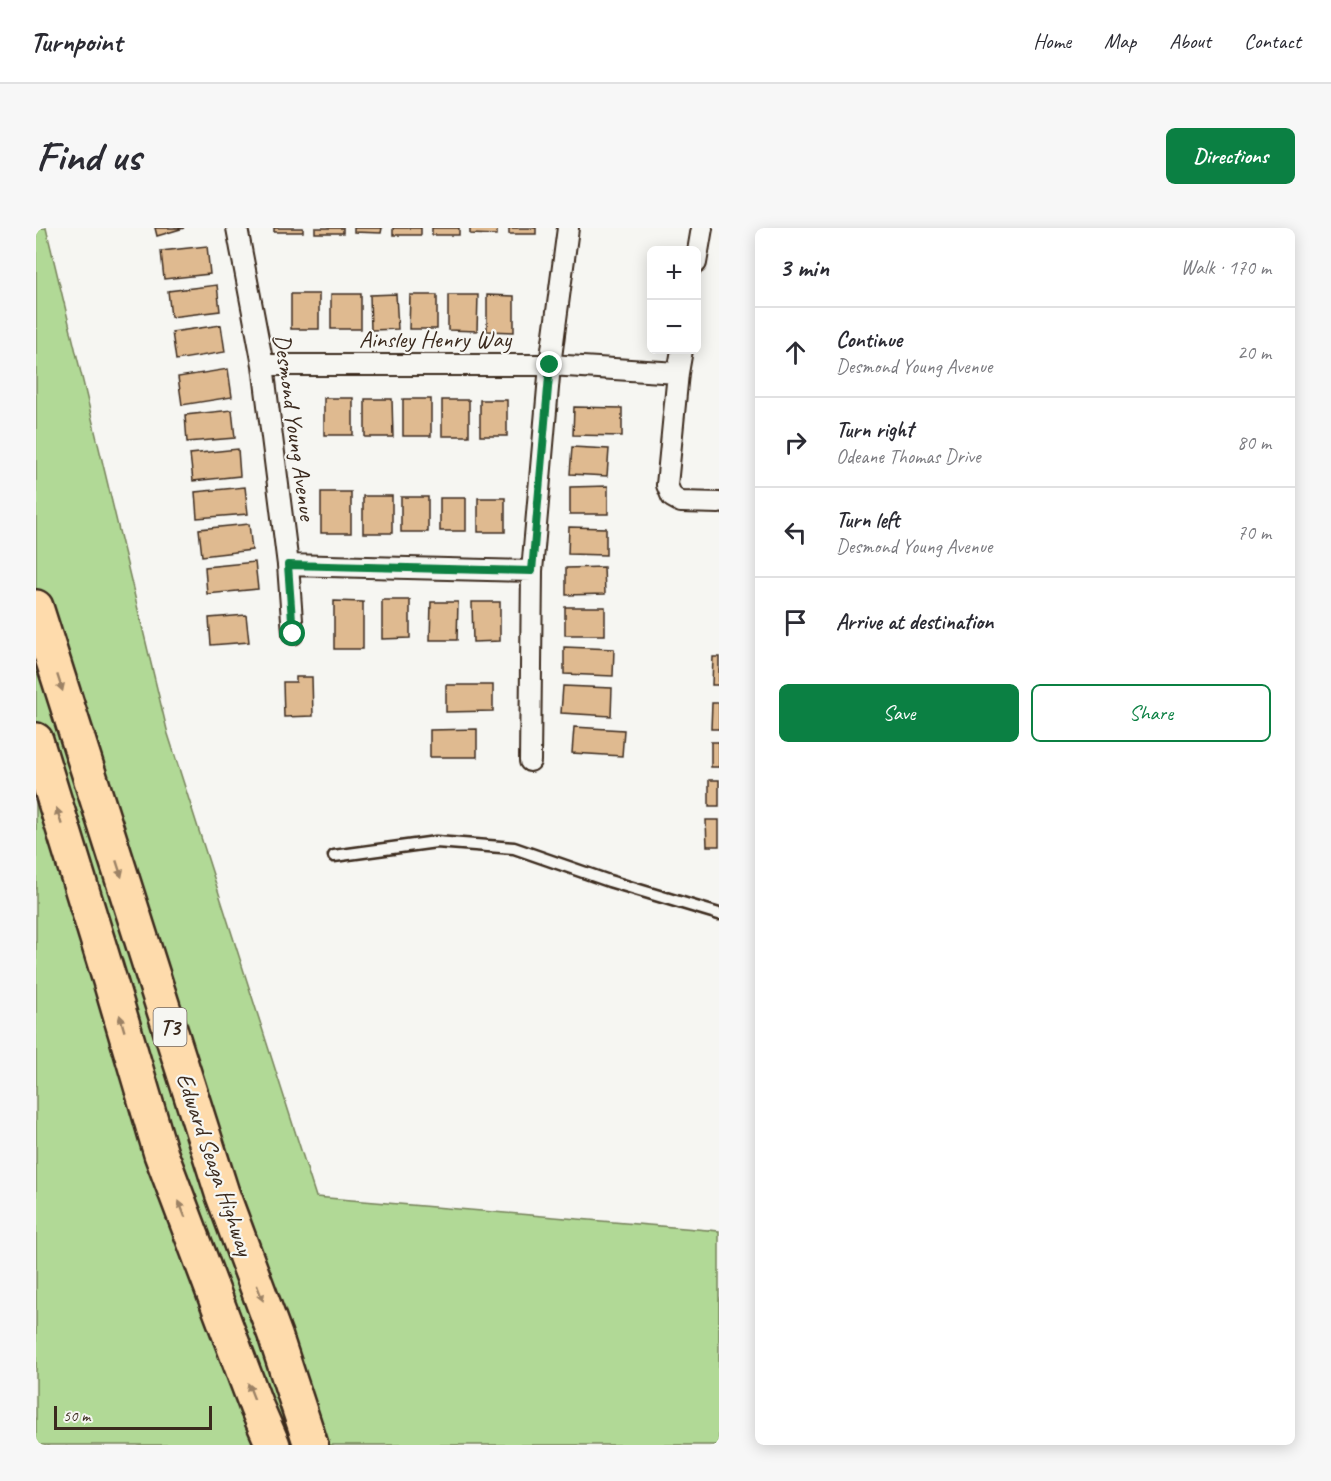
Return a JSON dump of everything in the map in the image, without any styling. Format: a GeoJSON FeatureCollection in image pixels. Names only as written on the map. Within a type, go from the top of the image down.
{"type":"FeatureCollection","features":[{"type":"Feature","properties":{"kind":"highway","name":"Edward Seaga Highway"},"geometry":{"type":"LineString","coordinates":[[36,607],[222,1193],[275,1335],[311,1445]]}},
{"type":"Feature","properties":{"kind":"highway","name":"Edward Seaga Highway"},"geometry":{"type":"LineString","coordinates":[[36,740],[161,1154],[273,1445]]}},
{"type":"Feature","properties":{"kind":"street","name":"Desmond Young Avenue"},"geometry":{"type":"LineString","coordinates":[[237,228],[263,365],[288,565],[293,634]]}},
{"type":"Feature","properties":{"kind":"street"},"geometry":{"type":"LineString","coordinates":[[530,761],[532,571],[550,365],[568,228]]}},
{"type":"Feature","properties":{"kind":"street"},"geometry":{"type":"LineString","coordinates":[[699,246],[702,228]]}},
{"type":"Feature","properties":{"kind":"street"},"geometry":{"type":"LineString","coordinates":[[681,354],[667,485],[672,497],[681,502],[719,503]]}},
{"type":"Feature","properties":{"kind":"street","name":"Ainsley Henry Way"},"geometry":{"type":"LineString","coordinates":[[263,365],[550,365],[678,373]]}},
{"type":"Feature","properties":{"kind":"street"},"geometry":{"type":"LineString","coordinates":[[288,565],[532,571]]}},
{"type":"Feature","properties":{"kind":"lane"},"geometry":{"type":"LineString","coordinates":[[334,856],[436,842],[514,848],[609,881],[719,914]]}},
{"type":"Feature","properties":{"kind":"green space"},"geometry":{"type":"Polygon","coordinates":[[[36,228],[46,228],[168,734],[316,1197],[719,1231],[719,1445],[36,1445],[36,228]]]}},
{"type":"Feature","properties":{"kind":"building"},"geometry":{"type":"Polygon","coordinates":[[[155,228],[184,228],[157,236],[155,228]]]}},
{"type":"Feature","properties":{"kind":"building"},"geometry":{"type":"Polygon","coordinates":[[[274,228],[303,228],[303,232],[274,232],[274,228]]]}},
{"type":"Feature","properties":{"kind":"building"},"geometry":{"type":"Polygon","coordinates":[[[315,228],[343,228],[343,233],[315,233],[315,228]]]}},
{"type":"Feature","properties":{"kind":"building"},"geometry":{"type":"Polygon","coordinates":[[[354,228],[382,228],[381,233],[354,232],[354,228]]]}},
{"type":"Feature","properties":{"kind":"building"},"geometry":{"type":"Polygon","coordinates":[[[393,228],[421,228],[421,235],[393,235],[393,228]]]}},
{"type":"Feature","properties":{"kind":"building"},"geometry":{"type":"Polygon","coordinates":[[[432,228],[459,228],[459,235],[432,235],[432,228]]]}},
{"type":"Feature","properties":{"kind":"building"},"geometry":{"type":"Polygon","coordinates":[[[470,228],[497,228],[497,235],[470,234],[470,228]]]}},
{"type":"Feature","properties":{"kind":"building"},"geometry":{"type":"Polygon","coordinates":[[[509,228],[536,228],[536,234],[509,234],[509,228]]]}},
{"type":"Feature","properties":{"kind":"building"},"geometry":{"type":"Polygon","coordinates":[[[207,246],[210,274],[164,279],[161,251],[207,246]]]}},
{"type":"Feature","properties":{"kind":"building"},"geometry":{"type":"Polygon","coordinates":[[[217,285],[220,311],[171,317],[168,291],[217,285]]]}},
{"type":"Feature","properties":{"kind":"building"},"geometry":{"type":"Polygon","coordinates":[[[291,294],[319,294],[319,329],[291,329],[291,294]]]}},
{"type":"Feature","properties":{"kind":"building"},"geometry":{"type":"Polygon","coordinates":[[[331,294],[361,294],[361,329],[331,329],[331,294]]]}},
{"type":"Feature","properties":{"kind":"building"},"geometry":{"type":"Polygon","coordinates":[[[396,294],[398,329],[371,330],[370,295],[396,294]]]}},
{"type":"Feature","properties":{"kind":"building"},"geometry":{"type":"Polygon","coordinates":[[[410,295],[437,295],[437,329],[409,329],[410,295]]]}},
{"type":"Feature","properties":{"kind":"building"},"geometry":{"type":"Polygon","coordinates":[[[448,295],[478,295],[477,331],[448,330],[448,295]]]}},
{"type":"Feature","properties":{"kind":"building"},"geometry":{"type":"Polygon","coordinates":[[[487,295],[514,296],[514,332],[487,331],[487,295]]]}},
{"type":"Feature","properties":{"kind":"building"},"geometry":{"type":"Polygon","coordinates":[[[221,325],[225,352],[176,360],[172,332],[221,325]]]}},
{"type":"Feature","properties":{"kind":"building"},"geometry":{"type":"Polygon","coordinates":[[[228,369],[232,397],[182,405],[178,377],[228,369]]]}},
{"type":"Feature","properties":{"kind":"building"},"geometry":{"type":"Polygon","coordinates":[[[324,398],[353,398],[353,435],[324,435],[324,398]]]}},
{"type":"Feature","properties":{"kind":"building"},"geometry":{"type":"Polygon","coordinates":[[[365,399],[392,399],[393,437],[365,437],[365,399]]]}},
{"type":"Feature","properties":{"kind":"building"},"geometry":{"type":"Polygon","coordinates":[[[403,399],[431,399],[431,436],[403,436],[403,399]]]}},
{"type":"Feature","properties":{"kind":"building"},"geometry":{"type":"Polygon","coordinates":[[[442,400],[469,400],[469,436],[442,436],[442,400]]]}},
{"type":"Feature","properties":{"kind":"building"},"geometry":{"type":"Polygon","coordinates":[[[480,400],[507,400],[507,436],[480,436],[480,400]]]}},
{"type":"Feature","properties":{"kind":"building"},"geometry":{"type":"Polygon","coordinates":[[[574,407],[622,408],[622,436],[573,435],[574,407]]]}},
{"type":"Feature","properties":{"kind":"building"},"geometry":{"type":"Polygon","coordinates":[[[232,410],[235,438],[187,442],[185,415],[232,410]]]}},
{"type":"Feature","properties":{"kind":"building"},"geometry":{"type":"Polygon","coordinates":[[[572,447],[609,449],[607,476],[570,474],[572,447]]]}},
{"type":"Feature","properties":{"kind":"building"},"geometry":{"type":"Polygon","coordinates":[[[238,449],[240,476],[193,481],[190,454],[238,449]]]}},
{"type":"Feature","properties":{"kind":"building"},"geometry":{"type":"Polygon","coordinates":[[[608,486],[608,514],[570,514],[570,487],[608,486]]]}},
{"type":"Feature","properties":{"kind":"building"},"geometry":{"type":"Polygon","coordinates":[[[245,487],[248,514],[197,518],[195,492],[245,487]]]}},
{"type":"Feature","properties":{"kind":"building"},"geometry":{"type":"Polygon","coordinates":[[[321,492],[351,492],[351,533],[321,533],[321,492]]]}},
{"type":"Feature","properties":{"kind":"building"},"geometry":{"type":"Polygon","coordinates":[[[363,496],[392,496],[392,533],[363,533],[363,496]]]}},
{"type":"Feature","properties":{"kind":"building"},"geometry":{"type":"Polygon","coordinates":[[[401,497],[428,497],[428,532],[401,532],[401,497]]]}},
{"type":"Feature","properties":{"kind":"building"},"geometry":{"type":"Polygon","coordinates":[[[440,498],[466,498],[466,531],[440,531],[440,498]]]}},
{"type":"Feature","properties":{"kind":"building"},"geometry":{"type":"Polygon","coordinates":[[[478,498],[505,498],[505,532],[478,532],[478,498]]]}},
{"type":"Feature","properties":{"kind":"building"},"geometry":{"type":"Polygon","coordinates":[[[249,524],[252,550],[202,556],[199,529],[249,524]]]}},
{"type":"Feature","properties":{"kind":"building"},"geometry":{"type":"Polygon","coordinates":[[[569,527],[606,528],[606,555],[568,554],[569,527]]]}},
{"type":"Feature","properties":{"kind":"building"},"geometry":{"type":"Polygon","coordinates":[[[255,562],[258,589],[207,594],[205,567],[255,562]]]}},
{"type":"Feature","properties":{"kind":"building"},"geometry":{"type":"Polygon","coordinates":[[[604,567],[605,594],[566,595],[566,568],[604,567]]]}},
{"type":"Feature","properties":{"kind":"building"},"geometry":{"type":"Polygon","coordinates":[[[382,600],[410,600],[410,638],[382,639],[382,600]]]}},
{"type":"Feature","properties":{"kind":"building"},"geometry":{"type":"Polygon","coordinates":[[[334,601],[363,602],[363,649],[334,649],[334,601]]]}},
{"type":"Feature","properties":{"kind":"building"},"geometry":{"type":"Polygon","coordinates":[[[431,602],[458,602],[457,640],[430,640],[431,602]]]}},
{"type":"Feature","properties":{"kind":"building"},"geometry":{"type":"Polygon","coordinates":[[[472,602],[500,602],[500,641],[473,642],[472,602]]]}},
{"type":"Feature","properties":{"kind":"building"},"geometry":{"type":"Polygon","coordinates":[[[565,607],[605,607],[605,635],[565,635],[565,607]]]}},
{"type":"Feature","properties":{"kind":"building"},"geometry":{"type":"Polygon","coordinates":[[[246,615],[249,642],[211,645],[209,618],[246,615]]]}},
{"type":"Feature","properties":{"kind":"building"},"geometry":{"type":"Polygon","coordinates":[[[564,647],[614,649],[613,676],[564,674],[564,647]]]}},
{"type":"Feature","properties":{"kind":"building"},"geometry":{"type":"Polygon","coordinates":[[[713,657],[719,657],[719,685],[712,685],[713,657]]]}},
{"type":"Feature","properties":{"kind":"building"},"geometry":{"type":"Polygon","coordinates":[[[296,677],[312,677],[313,716],[284,717],[283,682],[296,682],[296,677]]]}},
{"type":"Feature","properties":{"kind":"building"},"geometry":{"type":"Polygon","coordinates":[[[446,685],[493,685],[493,711],[446,712],[446,685]]]}},
{"type":"Feature","properties":{"kind":"building"},"geometry":{"type":"Polygon","coordinates":[[[563,686],[612,688],[611,716],[561,713],[563,686]]]}},
{"type":"Feature","properties":{"kind":"building"},"geometry":{"type":"Polygon","coordinates":[[[712,703],[719,703],[719,729],[711,729],[712,703]]]}},
{"type":"Feature","properties":{"kind":"building"},"geometry":{"type":"Polygon","coordinates":[[[574,727],[624,730],[622,756],[572,753],[574,727]]]}},
{"type":"Feature","properties":{"kind":"building"},"geometry":{"type":"Polygon","coordinates":[[[477,729],[477,757],[430,757],[430,730],[477,729]]]}},
{"type":"Feature","properties":{"kind":"building"},"geometry":{"type":"Polygon","coordinates":[[[711,742],[719,742],[719,767],[711,767],[711,742]]]}},
{"type":"Feature","properties":{"kind":"building"},"geometry":{"type":"Polygon","coordinates":[[[709,780],[719,780],[719,806],[709,806],[709,780]]]}},
{"type":"Feature","properties":{"kind":"building"},"geometry":{"type":"Polygon","coordinates":[[[706,820],[719,820],[719,846],[707,846],[706,820]]]}},
{"type":"Feature","properties":{"kind":"route"},"geometry":{"type":"LineString","coordinates":[[293,634],[288,565],[532,571],[550,365]]}}]}
